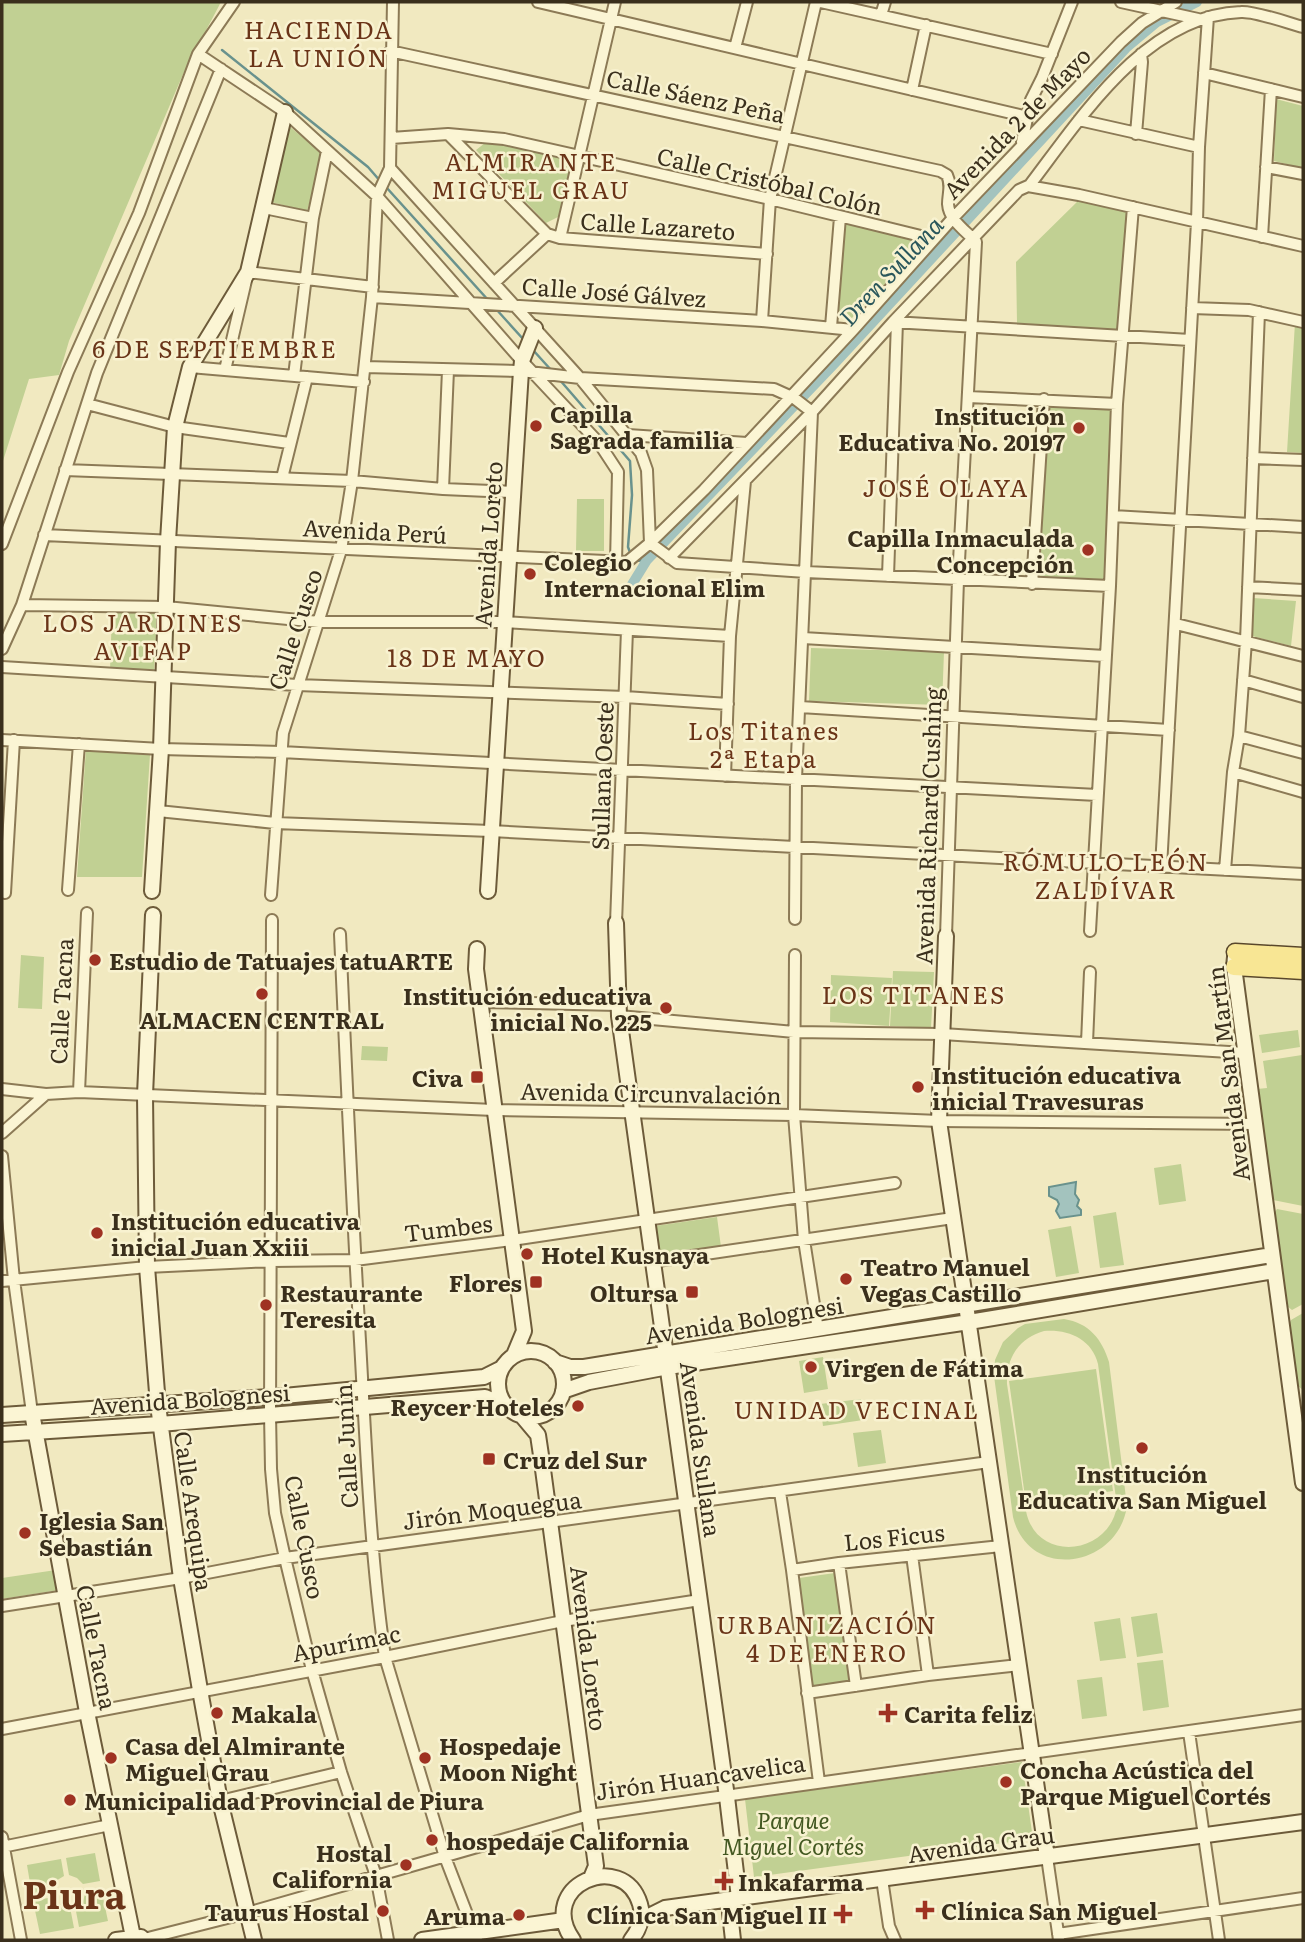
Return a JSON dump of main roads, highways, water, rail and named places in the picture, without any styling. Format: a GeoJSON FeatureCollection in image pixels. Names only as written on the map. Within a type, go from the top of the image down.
{"type":"FeatureCollection","features":[{"type":"Feature","properties":{"kind":"main road"},"geometry":{"type":"LineString","coordinates":[[1303,956],[1235,960],[1303,971]]}},
{"type":"Feature","properties":{"kind":"water"},"geometry":{"type":"Polygon","coordinates":[[[1076,1182],[1075,1194],[1079,1200],[1077,1206],[1081,1215],[1060,1218],[1056,1211],[1059,1204],[1049,1196],[1049,1187],[1076,1182]]]}},
{"type":"Feature","properties":{"kind":"waterway","name":"Dren Sullana"},"geometry":{"type":"LineString","coordinates":[[631,586],[647,560],[835,363],[1126,48],[1157,22],[1197,2]]}},
{"type":"Feature","properties":{"kind":"waterway"},"geometry":{"type":"LineString","coordinates":[[222,50],[368,167],[381,182]]}},
{"type":"Feature","properties":{"kind":"waterway"},"geometry":{"type":"LineString","coordinates":[[386,187],[489,301]]}},
{"type":"Feature","properties":{"kind":"waterway"},"geometry":{"type":"LineString","coordinates":[[496,309],[524,340]]}},
{"type":"Feature","properties":{"kind":"waterway"},"geometry":{"type":"LineString","coordinates":[[533,350],[552,371]]}},
{"type":"Feature","properties":{"kind":"waterway"},"geometry":{"type":"LineString","coordinates":[[559,379],[630,461],[632,495],[628,547],[631,555]]}},
{"type":"Feature","properties":{"kind":"waterway"},"geometry":{"type":"LineString","coordinates":[[635,561],[647,560]]}},
{"type":"Feature","properties":{"kind":"place","name":"Capilla Sagrada familia"},"geometry":{"type":"Point","coordinates":[536,426]}},
{"type":"Feature","properties":{"kind":"place","name":"Institución Educativa No. 20197"},"geometry":{"type":"Point","coordinates":[1079,428]}},
{"type":"Feature","properties":{"kind":"place","name":"Capilla Inmaculada Concepción"},"geometry":{"type":"Point","coordinates":[1088,550]}},
{"type":"Feature","properties":{"kind":"place","name":"Colegio Internacional Elim"},"geometry":{"type":"Point","coordinates":[530,574]}},
{"type":"Feature","properties":{"kind":"place","name":"Estudio de Tatuajes tatuARTE"},"geometry":{"type":"Point","coordinates":[95,960]}},
{"type":"Feature","properties":{"kind":"place","name":"ALMACEN CENTRAL"},"geometry":{"type":"Point","coordinates":[262,994]}},
{"type":"Feature","properties":{"kind":"place","name":"Institución educativa inicial No. 225"},"geometry":{"type":"Point","coordinates":[666,1008]}},
{"type":"Feature","properties":{"kind":"place","name":"Civa"},"geometry":{"type":"Point","coordinates":[477,1077]}},
{"type":"Feature","properties":{"kind":"place","name":"Institución educativa inicial Travesuras"},"geometry":{"type":"Point","coordinates":[918,1087]}},
{"type":"Feature","properties":{"kind":"place","name":"Institución educativa inicial Juan Xxiii"},"geometry":{"type":"Point","coordinates":[97,1233]}},
{"type":"Feature","properties":{"kind":"place","name":"Hotel Kusnaya"},"geometry":{"type":"Point","coordinates":[527,1254]}},
{"type":"Feature","properties":{"kind":"place","name":"Teatro Manuel Vegas Castillo"},"geometry":{"type":"Point","coordinates":[846,1279]}},
{"type":"Feature","properties":{"kind":"place","name":"Flores"},"geometry":{"type":"Point","coordinates":[536,1282]}},
{"type":"Feature","properties":{"kind":"place","name":"Oltursa"},"geometry":{"type":"Point","coordinates":[692,1292]}},
{"type":"Feature","properties":{"kind":"place","name":"Restaurante Teresita"},"geometry":{"type":"Point","coordinates":[266,1305]}},
{"type":"Feature","properties":{"kind":"place","name":"Virgen de Fátima"},"geometry":{"type":"Point","coordinates":[811,1367]}},
{"type":"Feature","properties":{"kind":"place","name":"Reycer Hoteles"},"geometry":{"type":"Point","coordinates":[578,1406]}},
{"type":"Feature","properties":{"kind":"place","name":"Institución Educativa San Miguel"},"geometry":{"type":"Point","coordinates":[1142,1448]}},
{"type":"Feature","properties":{"kind":"place","name":"Cruz del Sur"},"geometry":{"type":"Point","coordinates":[489,1459]}},
{"type":"Feature","properties":{"kind":"place","name":"Iglesia San Sebastián"},"geometry":{"type":"Point","coordinates":[25,1533]}},
{"type":"Feature","properties":{"kind":"place","name":"Makala"},"geometry":{"type":"Point","coordinates":[217,1713]}},
{"type":"Feature","properties":{"kind":"place","name":"Carita feliz"},"geometry":{"type":"Point","coordinates":[888,1713]}},
{"type":"Feature","properties":{"kind":"place","name":"Casa del Almirante Miguel Grau"},"geometry":{"type":"Point","coordinates":[111,1758]}},
{"type":"Feature","properties":{"kind":"place","name":"Hospedaje Moon Night"},"geometry":{"type":"Point","coordinates":[425,1758]}},
{"type":"Feature","properties":{"kind":"place","name":"Concha Acústica del Parque Miguel Cortés"},"geometry":{"type":"Point","coordinates":[1006,1782]}},
{"type":"Feature","properties":{"kind":"place","name":"Municipalidad Provincial de Piura"},"geometry":{"type":"Point","coordinates":[70,1800]}},
{"type":"Feature","properties":{"kind":"place","name":"hospedaje California"},"geometry":{"type":"Point","coordinates":[432,1840]}},
{"type":"Feature","properties":{"kind":"place","name":"Hostal California"},"geometry":{"type":"Point","coordinates":[406,1865]}},
{"type":"Feature","properties":{"kind":"place","name":"Inkafarma"},"geometry":{"type":"Point","coordinates":[724,1881]}},
{"type":"Feature","properties":{"kind":"place","name":"Clínica San Miguel"},"geometry":{"type":"Point","coordinates":[925,1910]}},
{"type":"Feature","properties":{"kind":"place","name":"Taurus Hostal"},"geometry":{"type":"Point","coordinates":[383,1911]}},
{"type":"Feature","properties":{"kind":"place","name":"Clínica San Miguel II"},"geometry":{"type":"Point","coordinates":[843,1914]}},
{"type":"Feature","properties":{"kind":"place","name":"Aruma"},"geometry":{"type":"Point","coordinates":[519,1915]}},
{"type":"Feature","properties":{"kind":"district","name":"HACIENDA LA UNIÓN"},"geometry":{"type":"Point","coordinates":[319,42]}},
{"type":"Feature","properties":{"kind":"district","name":"ALMIRANTE MIGUEL GRAU"},"geometry":{"type":"Point","coordinates":[531,174]}},
{"type":"Feature","properties":{"kind":"district","name":"6 DE SEPTIEMBRE"},"geometry":{"type":"Point","coordinates":[215,347]}},
{"type":"Feature","properties":{"kind":"district","name":"JOSÉ OLAYA"},"geometry":{"type":"Point","coordinates":[946,486]}},
{"type":"Feature","properties":{"kind":"district","name":"LOS JARDINES AVIFAP"},"geometry":{"type":"Point","coordinates":[143,635]}},
{"type":"Feature","properties":{"kind":"district","name":"18 DE MAYO"},"geometry":{"type":"Point","coordinates":[467,656]}},
{"type":"Feature","properties":{"kind":"district","name":"Los Titanes 2ª Etapa"},"geometry":{"type":"Point","coordinates":[764,743]}},
{"type":"Feature","properties":{"kind":"district","name":"RÓMULO LEÓN ZALDÍVAR"},"geometry":{"type":"Point","coordinates":[1106,874]}},
{"type":"Feature","properties":{"kind":"district","name":"LOS TITANES"},"geometry":{"type":"Point","coordinates":[914,993]}},
{"type":"Feature","properties":{"kind":"district","name":"UNIDAD VECINAL"},"geometry":{"type":"Point","coordinates":[857,1408]}},
{"type":"Feature","properties":{"kind":"district","name":"URBANIZACIÓN 4 DE ENERO"},"geometry":{"type":"Point","coordinates":[827,1637]}},
{"type":"Feature","properties":{"kind":"district","name":"Piura"},"geometry":{"type":"Point","coordinates":[74,1892]}},
{"type":"Feature","properties":{"kind":"park label","name":"Parque Miguel Cortés"},"geometry":{"type":"Point","coordinates":[793,1832]}}]}
